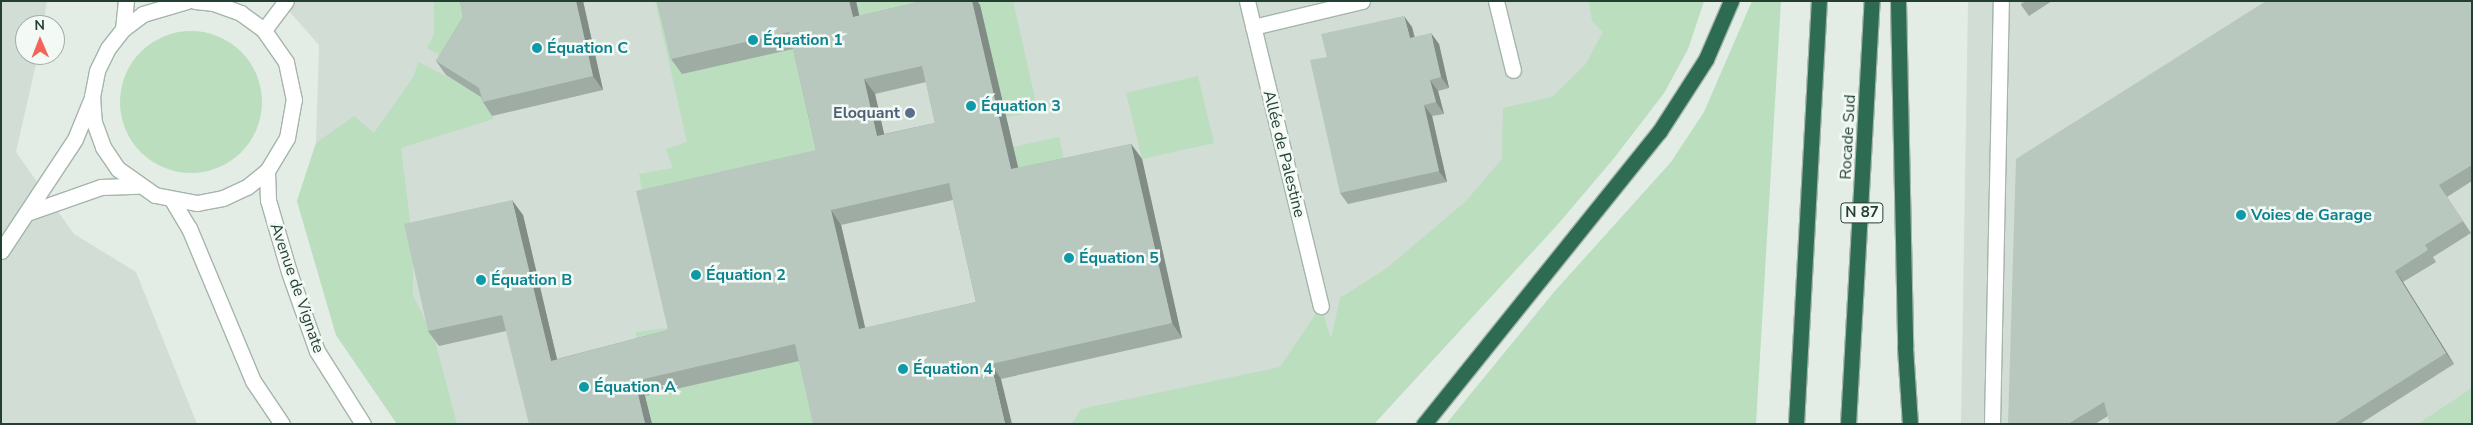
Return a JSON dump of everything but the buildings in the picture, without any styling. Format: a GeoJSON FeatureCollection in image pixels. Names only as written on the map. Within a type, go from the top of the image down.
{"type":"FeatureCollection","features":[{"type":"Feature","properties":{"kind":"highway"},"geometry":{"type":"LineString","coordinates":[[1424,424],[1659,132],[1706,59],[1731,1]]}},
{"type":"Feature","properties":{"kind":"highway"},"geometry":{"type":"LineString","coordinates":[[1796,424],[1818,1]]}},
{"type":"Feature","properties":{"kind":"highway","name":"Rocade Sud"},"geometry":{"type":"LineString","coordinates":[[1848,424],[1872,1]]}},
{"type":"Feature","properties":{"kind":"highway"},"geometry":{"type":"LineString","coordinates":[[1898,1],[1904,346],[1910,424]]}},
{"type":"Feature","properties":{"kind":"street"},"geometry":{"type":"LineString","coordinates":[[123,29],[126,1]]}},
{"type":"Feature","properties":{"kind":"street"},"geometry":{"type":"LineString","coordinates":[[1,251],[75,139],[92,96],[97,71],[108,48],[123,29],[142,14],[187,1]]}},
{"type":"Feature","properties":{"kind":"street"},"geometry":{"type":"LineString","coordinates":[[92,96],[94,122],[103,147],[118,169],[138,186],[172,200],[197,203],[223,198],[247,187],[267,171],[288,138],[294,100],[286,62],[264,30],[241,13],[214,2],[195,1]]}},
{"type":"Feature","properties":{"kind":"street"},"geometry":{"type":"LineString","coordinates":[[264,30],[286,1]]}},
{"type":"Feature","properties":{"kind":"street","name":"Allée de Palestine"},"geometry":{"type":"LineString","coordinates":[[1247,1],[1320,306]]}},
{"type":"Feature","properties":{"kind":"street"},"geometry":{"type":"LineString","coordinates":[[1253,27],[1362,1]]}},
{"type":"Feature","properties":{"kind":"street"},"geometry":{"type":"LineString","coordinates":[[1496,1],[1513,70]]}},
{"type":"Feature","properties":{"kind":"street"},"geometry":{"type":"LineString","coordinates":[[1992,424],[2001,1]]}},
{"type":"Feature","properties":{"kind":"street","name":"Avenue de Vignate"},"geometry":{"type":"LineString","coordinates":[[267,171],[271,209],[288,272],[317,351],[363,424]]}},
{"type":"Feature","properties":{"kind":"street"},"geometry":{"type":"LineString","coordinates":[[27,212],[101,187],[138,186]]}},
{"type":"Feature","properties":{"kind":"street"},"geometry":{"type":"LineString","coordinates":[[172,200],[189,228],[254,381],[282,424]]}},
{"type":"Feature","properties":{"kind":"shaded area"},"geometry":{"type":"Polygon","coordinates":[[[1,1],[47,1],[45,15],[15,15],[15,65],[36,65],[16,152],[74,234],[136,272],[197,424],[1,424],[1,1]]]}},
{"type":"Feature","properties":{"kind":"shaded area"},"geometry":{"type":"Polygon","coordinates":[[[280,1],[1704,1],[1688,49],[1664,93],[1614,158],[1558,224],[1374,424],[397,424],[336,335],[297,201],[316,143],[319,45],[280,1]]]}},
{"type":"Feature","properties":{"kind":"shaded area","name":"Voies de Garage"},"geometry":{"type":"Polygon","coordinates":[[[1968,1],[2472,1],[2472,424],[1961,424],[1968,1]]]}},
{"type":"Feature","properties":{"kind":"green space"},"geometry":{"type":"Polygon","coordinates":[[[434,1],[458,1],[467,5],[493,119],[401,148],[413,246],[413,295],[435,341],[457,424],[397,424],[336,335],[297,201],[316,143],[354,116],[374,133],[414,76],[418,62],[465,86],[472,74],[427,48],[434,34],[434,1]]]}},
{"type":"Feature","properties":{"kind":"green space"},"geometry":{"type":"Polygon","coordinates":[[[655,1],[664,1],[800,47],[827,165],[645,206],[639,174],[673,168],[666,149],[687,142],[655,1]]]}},
{"type":"Feature","properties":{"kind":"green space"},"geometry":{"type":"Polygon","coordinates":[[[856,1],[1013,1],[1038,112],[1006,117],[980,5],[863,32],[856,1]]]}},
{"type":"Feature","properties":{"kind":"green space"},"geometry":{"type":"Polygon","coordinates":[[[1589,1],[1704,1],[1688,49],[1664,93],[1614,158],[1558,224],[1374,424],[1072,424],[1081,409],[1280,367],[1321,306],[1331,339],[1340,298],[1387,268],[1466,201],[1502,159],[1503,108],[1552,97],[1585,65],[1603,32],[1592,21],[1589,1]]]}},
{"type":"Feature","properties":{"kind":"green space"},"geometry":{"type":"Polygon","coordinates":[[[1752,1],[1781,1],[1756,424],[1446,424],[1554,292],[1671,162],[1704,112],[1752,1]]]}},
{"type":"Feature","properties":{"kind":"green space"},"geometry":{"type":"Polygon","coordinates":[[[191,31],[205,32],[218,36],[241,52],[257,75],[261,88],[261,116],[257,129],[241,152],[218,168],[205,172],[191,173],[177,172],[164,168],[141,152],[125,129],[121,116],[120,102],[121,88],[125,75],[141,52],[164,36],[177,32],[191,31]]]}},
{"type":"Feature","properties":{"kind":"green space"},"geometry":{"type":"Polygon","coordinates":[[[1198,76],[1214,143],[1142,159],[1126,93],[1198,76]]]}},
{"type":"Feature","properties":{"kind":"green space"},"geometry":{"type":"Polygon","coordinates":[[[1059,137],[1067,174],[1022,184],[1013,147],[1059,137]]]}},
{"type":"Feature","properties":{"kind":"green space"},"geometry":{"type":"Polygon","coordinates":[[[675,327],[805,359],[820,424],[652,424],[638,366],[636,332],[675,327]]]}},
{"type":"Feature","properties":{"kind":"green space"},"geometry":{"type":"Polygon","coordinates":[[[2472,388],[2472,424],[2418,424],[2472,388]]]}},
{"type":"Feature","properties":{"kind":"place","name":"Équation 1"},"geometry":{"type":"Point","coordinates":[753,40]}},
{"type":"Feature","properties":{"kind":"place","name":"Équation C"},"geometry":{"type":"Point","coordinates":[537,48]}},
{"type":"Feature","properties":{"kind":"place","name":"Équation 3"},"geometry":{"type":"Point","coordinates":[971,106]}},
{"type":"Feature","properties":{"kind":"place","name":"Eloquant"},"geometry":{"type":"Point","coordinates":[910,113]}},
{"type":"Feature","properties":{"kind":"place","name":"Voies de Garage"},"geometry":{"type":"Point","coordinates":[2241,215]}},
{"type":"Feature","properties":{"kind":"place","name":"Équation 5"},"geometry":{"type":"Point","coordinates":[1069,258]}},
{"type":"Feature","properties":{"kind":"place","name":"Équation 2"},"geometry":{"type":"Point","coordinates":[696,275]}},
{"type":"Feature","properties":{"kind":"place","name":"Équation B"},"geometry":{"type":"Point","coordinates":[481,280]}},
{"type":"Feature","properties":{"kind":"place","name":"Équation 4"},"geometry":{"type":"Point","coordinates":[903,369]}},
{"type":"Feature","properties":{"kind":"place","name":"Équation A"},"geometry":{"type":"Point","coordinates":[584,387]}}]}
